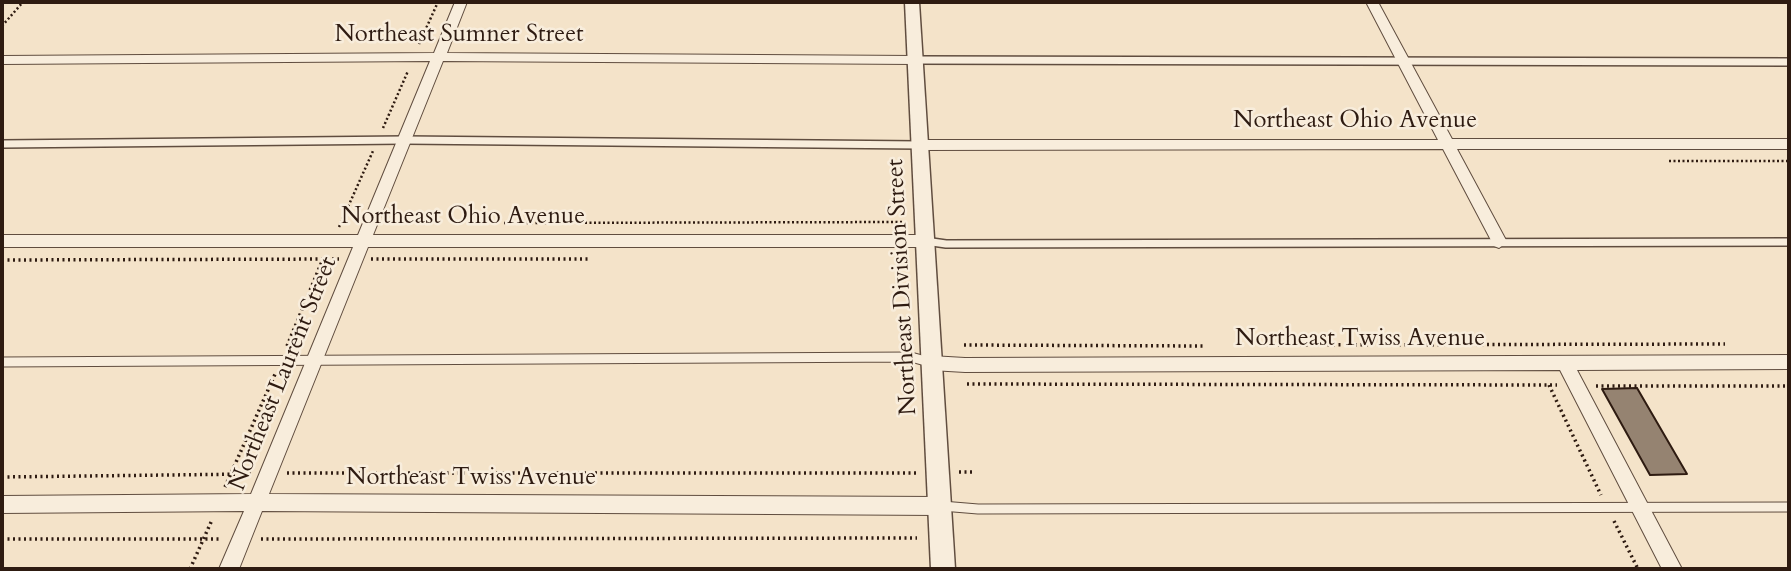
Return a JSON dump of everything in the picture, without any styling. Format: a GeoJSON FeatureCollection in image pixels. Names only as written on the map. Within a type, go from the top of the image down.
{"type":"FeatureCollection","features":[{"type":"Feature","properties":{"kind":"street","name":"Northeast Laurent Street"},"geometry":{"type":"LineString","coordinates":[[229,569],[461,2]]}},
{"type":"Feature","properties":{"kind":"street","name":"Northeast Division Street"},"geometry":{"type":"LineString","coordinates":[[912,2],[943,569]]}},
{"type":"Feature","properties":{"kind":"street"},"geometry":{"type":"LineString","coordinates":[[1372,2],[1499,242]]}},
{"type":"Feature","properties":{"kind":"street","name":"Northeast Sumner Street"},"geometry":{"type":"LineString","coordinates":[[2,60],[412,57],[915,60]]}},
{"type":"Feature","properties":{"kind":"street","name":"Northeast Ohio Avenue"},"geometry":{"type":"LineString","coordinates":[[920,145],[1789,144]]}},
{"type":"Feature","properties":{"kind":"street","name":"Northeast Ohio Avenue"},"geometry":{"type":"LineString","coordinates":[[2,241],[925,241]]}},
{"type":"Feature","properties":{"kind":"street"},"geometry":{"type":"LineString","coordinates":[[1564,362],[1672,569]]}},
{"type":"Feature","properties":{"kind":"street","name":"Northeast Twiss Avenue"},"geometry":{"type":"LineString","coordinates":[[932,363],[1789,362]]}},
{"type":"Feature","properties":{"kind":"street","name":"Northeast Twiss Avenue"},"geometry":{"type":"LineString","coordinates":[[2,505],[256,502],[939,506]]}},
{"type":"Feature","properties":{"kind":"lane"},"geometry":{"type":"LineString","coordinates":[[915,60],[1789,62]]}},
{"type":"Feature","properties":{"kind":"lane"},"geometry":{"type":"LineString","coordinates":[[2,144],[405,140],[920,145]]}},
{"type":"Feature","properties":{"kind":"lane"},"geometry":{"type":"LineString","coordinates":[[925,241],[946,244],[1789,243]]}},
{"type":"Feature","properties":{"kind":"lane"},"geometry":{"type":"LineString","coordinates":[[2,362],[911,357],[932,363]]}},
{"type":"Feature","properties":{"kind":"lane"},"geometry":{"type":"LineString","coordinates":[[939,506],[978,509],[1789,507]]}},
{"type":"Feature","properties":{"kind":"path"},"geometry":{"type":"LineString","coordinates":[[2,26],[23,2]]}},
{"type":"Feature","properties":{"kind":"path"},"geometry":{"type":"LineString","coordinates":[[190,569],[323,259],[438,2]]}},
{"type":"Feature","properties":{"kind":"path"},"geometry":{"type":"LineString","coordinates":[[495,223],[905,222]]}},
{"type":"Feature","properties":{"kind":"path"},"geometry":{"type":"LineString","coordinates":[[2,260],[595,259]]}},
{"type":"Feature","properties":{"kind":"path"},"geometry":{"type":"LineString","coordinates":[[1522,343],[1549,385],[1638,569]]}},
{"type":"Feature","properties":{"kind":"path"},"geometry":{"type":"LineString","coordinates":[[1257,345],[1733,344]]}},
{"type":"Feature","properties":{"kind":"path"},"geometry":{"type":"LineString","coordinates":[[964,345],[1215,346]]}},
{"type":"Feature","properties":{"kind":"path"},"geometry":{"type":"LineString","coordinates":[[967,384],[1789,386]]}},
{"type":"Feature","properties":{"kind":"path"},"geometry":{"type":"LineString","coordinates":[[2,477],[268,473],[974,472]]}},
{"type":"Feature","properties":{"kind":"path"},"geometry":{"type":"LineString","coordinates":[[2,539],[917,538]]}},
{"type":"Feature","properties":{"kind":"building"},"geometry":{"type":"Polygon","coordinates":[[[1637,388],[1687,474],[1650,475],[1602,389],[1637,388]]]}}]}
